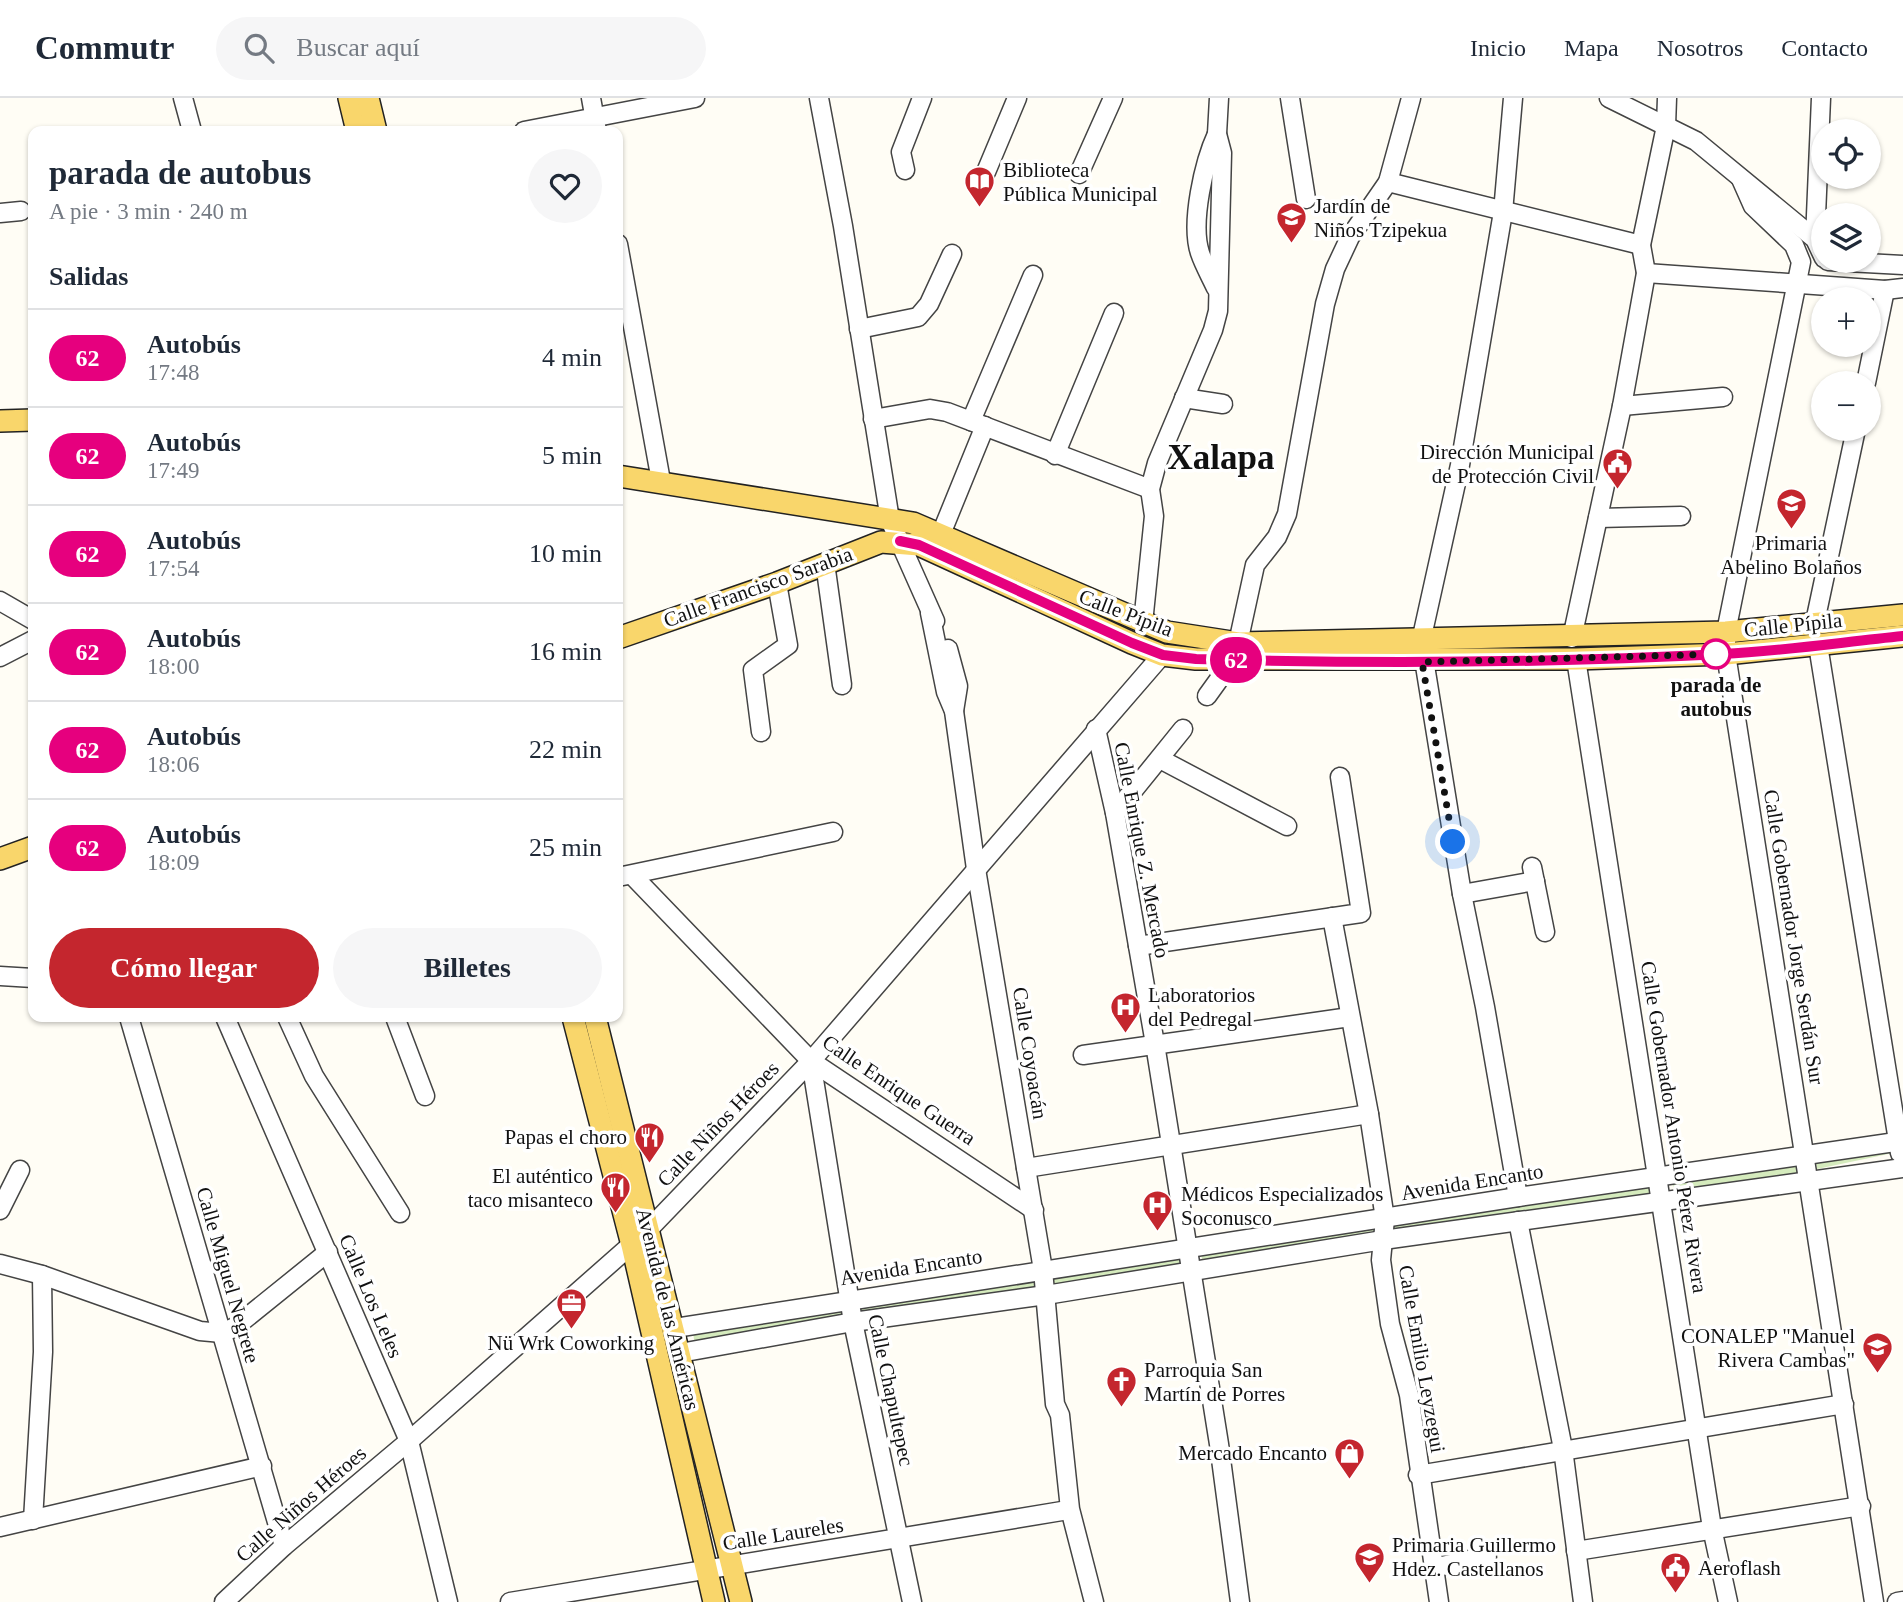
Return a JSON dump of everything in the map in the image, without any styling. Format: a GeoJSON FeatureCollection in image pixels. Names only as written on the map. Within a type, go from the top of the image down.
{"type":"FeatureCollection","features":[{"type":"Feature","properties":{"kind":"main road"},"geometry":{"type":"LineString","coordinates":[[349,98],[355,126]]}},
{"type":"Feature","properties":{"kind":"main road"},"geometry":{"type":"LineString","coordinates":[[368,98],[375,126]]}},
{"type":"Feature","properties":{"kind":"main road"},"geometry":{"type":"LineString","coordinates":[[0,421],[28,420]]}},
{"type":"Feature","properties":{"kind":"main road","name":"Calle Pípila"},"geometry":{"type":"LineString","coordinates":[[623,477],[913,523],[1143,623],[1236,652]]}},
{"type":"Feature","properties":{"kind":"main road","name":"Calle Pípila"},"geometry":{"type":"LineString","coordinates":[[900,541],[919,545],[1163,655],[1421,651],[1576,659],[1726,654],[1903,636]]}},
{"type":"Feature","properties":{"kind":"main road","name":"Calle Francisco Sarabia"},"geometry":{"type":"LineString","coordinates":[[623,636],[778,583],[881,542],[900,541]]}},
{"type":"Feature","properties":{"kind":"main road","name":"Calle Pípila"},"geometry":{"type":"LineString","coordinates":[[1421,651],[1572,638],[1726,632],[1903,615]]}},
{"type":"Feature","properties":{"kind":"main road"},"geometry":{"type":"LineString","coordinates":[[0,859],[28,849]]}},
{"type":"Feature","properties":{"kind":"main road","name":"Avenida de las Américas"},"geometry":{"type":"LineString","coordinates":[[574,1022],[632,1245],[713,1602]]}},
{"type":"Feature","properties":{"kind":"main road","name":"Avenida de las Américas"},"geometry":{"type":"LineString","coordinates":[[596,1022],[741,1602]]}},
{"type":"Feature","properties":{"kind":"street"},"geometry":{"type":"LineString","coordinates":[[591,98],[596,124]]}},
{"type":"Feature","properties":{"kind":"street","name":"Calle Coyoacán"},"geometry":{"type":"LineString","coordinates":[[819,98],[890,520],[930,613],[946,692],[954,711],[976,869],[1043,1270],[1055,1404],[1060,1415],[1070,1509],[1094,1602]]}},
{"type":"Feature","properties":{"kind":"street"},"geometry":{"type":"LineString","coordinates":[[905,170],[901,152],[922,98]]}},
{"type":"Feature","properties":{"kind":"street"},"geometry":{"type":"LineString","coordinates":[[986,172],[1017,98]]}},
{"type":"Feature","properties":{"kind":"street"},"geometry":{"type":"LineString","coordinates":[[1079,174],[1113,98]]}},
{"type":"Feature","properties":{"kind":"street"},"geometry":{"type":"LineString","coordinates":[[1143,623],[1153,516],[1150,489],[1157,463],[1213,330],[1219,294],[1200,253],[1196,233],[1207,155],[1217,134],[1219,98]]}},
{"type":"Feature","properties":{"kind":"street"},"geometry":{"type":"LineString","coordinates":[[1290,98],[1306,199]]}},
{"type":"Feature","properties":{"kind":"street"},"geometry":{"type":"LineString","coordinates":[[1207,696],[1236,652],[1255,565],[1278,537],[1287,514],[1325,304],[1335,269],[1350,237],[1388,182],[1411,98]]}},
{"type":"Feature","properties":{"kind":"street"},"geometry":{"type":"LineString","coordinates":[[1513,98],[1503,212],[1460,465],[1421,651],[1462,894],[1518,1197]]}},
{"type":"Feature","properties":{"kind":"street"},"geometry":{"type":"LineString","coordinates":[[1609,98],[1696,141],[1811,236]]}},
{"type":"Feature","properties":{"kind":"street"},"geometry":{"type":"LineString","coordinates":[[1572,638],[1622,405],[1646,273],[1641,245],[1666,126],[1667,98]]}},
{"type":"Feature","properties":{"kind":"street"},"geometry":{"type":"LineString","coordinates":[[1817,203],[1821,98]]}},
{"type":"Feature","properties":{"kind":"street"},"geometry":{"type":"LineString","coordinates":[[575,126],[596,124],[687,99]]}},
{"type":"Feature","properties":{"kind":"street","name":"Calle Gobernador Jorge Serdán Sur"},"geometry":{"type":"LineString","coordinates":[[1741,179],[1753,206],[1794,245],[1801,262],[1726,632],[1726,654],[1811,1182],[1874,1602]]}},
{"type":"Feature","properties":{"kind":"street"},"geometry":{"type":"LineString","coordinates":[[1388,182],[1641,245]]}},
{"type":"Feature","properties":{"kind":"street"},"geometry":{"type":"LineString","coordinates":[[0,213],[22,211]]}},
{"type":"Feature","properties":{"kind":"street"},"geometry":{"type":"LineString","coordinates":[[859,329],[918,317],[929,303],[952,254]]}},
{"type":"Feature","properties":{"kind":"street"},"geometry":{"type":"LineString","coordinates":[[1881,263],[1903,265]]}},
{"type":"Feature","properties":{"kind":"street"},"geometry":{"type":"LineString","coordinates":[[623,272],[661,481]]}},
{"type":"Feature","properties":{"kind":"street"},"geometry":{"type":"LineString","coordinates":[[1646,273],[1894,289],[1870,371]]}},
{"type":"Feature","properties":{"kind":"street"},"geometry":{"type":"LineString","coordinates":[[941,534],[1033,275]]}},
{"type":"Feature","properties":{"kind":"street"},"geometry":{"type":"LineString","coordinates":[[1055,455],[1114,313]]}},
{"type":"Feature","properties":{"kind":"street"},"geometry":{"type":"LineString","coordinates":[[1622,405],[1723,397]]}},
{"type":"Feature","properties":{"kind":"street"},"geometry":{"type":"LineString","coordinates":[[1184,398],[1223,404]]}},
{"type":"Feature","properties":{"kind":"street"},"geometry":{"type":"LineString","coordinates":[[873,419],[930,409],[978,424],[1150,489]]}},
{"type":"Feature","properties":{"kind":"street"},"geometry":{"type":"LineString","coordinates":[[1815,622],[1853,441]]}},
{"type":"Feature","properties":{"kind":"street"},"geometry":{"type":"LineString","coordinates":[[1598,518],[1681,516]]}},
{"type":"Feature","properties":{"kind":"street"},"geometry":{"type":"LineString","coordinates":[[825,563],[842,685]]}},
{"type":"Feature","properties":{"kind":"street"},"geometry":{"type":"LineString","coordinates":[[761,732],[753,670],[788,645],[778,583]]}},
{"type":"Feature","properties":{"kind":"street"},"geometry":{"type":"LineString","coordinates":[[0,601],[28,617]]}},
{"type":"Feature","properties":{"kind":"street"},"geometry":{"type":"LineString","coordinates":[[0,657],[28,643]]}},
{"type":"Feature","properties":{"kind":"street"},"geometry":{"type":"LineString","coordinates":[[680,1353],[853,1322],[1191,1273],[1383,1241],[1903,1167],[1818,645]]}},
{"type":"Feature","properties":{"kind":"street","name":"Calle Niños Héroes"},"geometry":{"type":"LineString","coordinates":[[224,1602],[284,1546],[409,1441],[648,1230],[811,1061],[1096,729],[1163,655]]}},
{"type":"Feature","properties":{"kind":"street","name":"Calle Gobernador Antonio Pérez Rivera"},"geometry":{"type":"LineString","coordinates":[[1576,659],[1699,1426],[1712,1528],[1728,1602]]}},
{"type":"Feature","properties":{"kind":"street","name":"Calle Enrique Z. Mercado"},"geometry":{"type":"LineString","coordinates":[[1096,729],[1115,813],[1189,1248],[1240,1602]]}},
{"type":"Feature","properties":{"kind":"street"},"geometry":{"type":"LineString","coordinates":[[1115,813],[1183,729]]}},
{"type":"Feature","properties":{"kind":"street"},"geometry":{"type":"LineString","coordinates":[[1160,759],[1287,826]]}},
{"type":"Feature","properties":{"kind":"street"},"geometry":{"type":"LineString","coordinates":[[1138,946],[1361,913],[1340,778]]}},
{"type":"Feature","properties":{"kind":"street"},"geometry":{"type":"LineString","coordinates":[[625,876],[833,832]]}},
{"type":"Feature","properties":{"kind":"street"},"geometry":{"type":"LineString","coordinates":[[1462,894],[1534,874],[1545,932]]}},
{"type":"Feature","properties":{"kind":"street","name":"Calle Enrique Guerra"},"geometry":{"type":"LineString","coordinates":[[625,876],[811,1061],[1034,1210]]}},
{"type":"Feature","properties":{"kind":"street","name":"Calle Emilio Leyzegui"},"geometry":{"type":"LineString","coordinates":[[1339,916],[1350,1017],[1369,1114],[1385,1219],[1381,1260],[1390,1324],[1409,1395],[1418,1475],[1439,1602]]}},
{"type":"Feature","properties":{"kind":"street"},"geometry":{"type":"LineString","coordinates":[[0,976],[28,978]]}},
{"type":"Feature","properties":{"kind":"street"},"geometry":{"type":"LineString","coordinates":[[1083,1055],[1350,1017]]}},
{"type":"Feature","properties":{"kind":"street","name":"Calle Miguel Negrete"},"geometry":{"type":"LineString","coordinates":[[130,1022],[284,1546]]}},
{"type":"Feature","properties":{"kind":"street","name":"Calle Los Leles"},"geometry":{"type":"LineString","coordinates":[[227,1022],[409,1441],[448,1602]]}},
{"type":"Feature","properties":{"kind":"street"},"geometry":{"type":"LineString","coordinates":[[289,1022],[314,1076],[400,1213]]}},
{"type":"Feature","properties":{"kind":"street"},"geometry":{"type":"LineString","coordinates":[[398,1022],[425,1096]]}},
{"type":"Feature","properties":{"kind":"street","name":"Calle Chapultepec"},"geometry":{"type":"LineString","coordinates":[[811,1061],[853,1322],[912,1602]]}},
{"type":"Feature","properties":{"kind":"street"},"geometry":{"type":"LineString","coordinates":[[1026,1168],[1369,1114]]}},
{"type":"Feature","properties":{"kind":"street","name":"Avenida Encanto"},"geometry":{"type":"LineString","coordinates":[[674,1328],[1806,1153],[1900,1141]]}},
{"type":"Feature","properties":{"kind":"street"},"geometry":{"type":"LineString","coordinates":[[0,1210],[20,1170]]}},
{"type":"Feature","properties":{"kind":"street"},"geometry":{"type":"LineString","coordinates":[[1518,1221],[1563,1449],[1583,1602]]}},
{"type":"Feature","properties":{"kind":"street"},"geometry":{"type":"LineString","coordinates":[[0,1264],[42,1275],[200,1331],[222,1333],[246,1320],[328,1252]]}},
{"type":"Feature","properties":{"kind":"street"},"geometry":{"type":"LineString","coordinates":[[33,1520],[43,1352],[42,1275]]}},
{"type":"Feature","properties":{"kind":"street","name":"Calle Coyoacán"},"geometry":{"type":"LineString","coordinates":[[1055,1404],[1051,1416],[1062,1511],[1084,1602]]}},
{"type":"Feature","properties":{"kind":"street"},"geometry":{"type":"LineString","coordinates":[[1418,1475],[1699,1426],[1844,1404]]}},
{"type":"Feature","properties":{"kind":"street"},"geometry":{"type":"LineString","coordinates":[[0,1527],[262,1466]]}},
{"type":"Feature","properties":{"kind":"street"},"geometry":{"type":"LineString","coordinates":[[1576,1551],[1861,1506]]}},
{"type":"Feature","properties":{"kind":"street","name":"Calle Laureles"},"geometry":{"type":"LineString","coordinates":[[510,1602],[704,1567],[731,1567],[1062,1511]]}},
{"type":"Feature","properties":{"kind":"street"},"geometry":{"type":"LineString","coordinates":[[1433,1569],[1487,1556]]}},
{"type":"Feature","properties":{"kind":"street"},"geometry":{"type":"LineString","coordinates":[[1898,1602],[1903,1601]]}},
{"type":"Feature","properties":{"kind":"green space"},"geometry":{"type":"Polygon","coordinates":[[[1713,639],[1713,648],[1449,657],[1449,648],[1713,639]]]}},
{"type":"Feature","properties":{"kind":"green space"},"geometry":{"type":"Polygon","coordinates":[[[1890,1138],[1893,1153],[1817,1169],[1814,1152],[1890,1138]]]}},
{"type":"Feature","properties":{"kind":"green space"},"geometry":{"type":"Polygon","coordinates":[[[1797,1153],[1800,1173],[1674,1192],[1671,1175],[1797,1153]]]}},
{"type":"Feature","properties":{"kind":"green space"},"geometry":{"type":"Polygon","coordinates":[[[1656,1177],[1659,1194],[1394,1229],[1391,1211],[1656,1177]]]}},
{"type":"Feature","properties":{"kind":"green space"},"geometry":{"type":"Polygon","coordinates":[[[1372,1215],[1374,1231],[1203,1266],[1201,1253],[1372,1215]]]}},
{"type":"Feature","properties":{"kind":"green space"},"geometry":{"type":"Polygon","coordinates":[[[1187,1255],[1189,1268],[1052,1288],[1050,1275],[1187,1255]]]}},
{"type":"Feature","properties":{"kind":"green space"},"geometry":{"type":"Polygon","coordinates":[[[1034,1278],[1035,1288],[863,1318],[861,1305],[1034,1278]]]}},
{"type":"Feature","properties":{"kind":"green space"},"geometry":{"type":"Polygon","coordinates":[[[843,1307],[845,1320],[695,1345],[693,1333],[843,1307]]]}},
{"type":"Feature","properties":{"kind":"bus line","name":"62"},"geometry":{"type":"LineString","coordinates":[[900,541],[919,545],[1132,643],[1163,655],[1196,659],[1422,662],[1576,659],[1726,654],[1903,636]]}},
{"type":"Feature","properties":{"kind":"place","name":"Biblioteca Pública Municipal"},"geometry":{"type":"Point","coordinates":[980,209]}},
{"type":"Feature","properties":{"kind":"place","name":"Jardín de Niños Tzipekua"},"geometry":{"type":"Point","coordinates":[1291,245]}},
{"type":"Feature","properties":{"kind":"place","name":"Dirección Municipal de Protección Civil"},"geometry":{"type":"Point","coordinates":[1617,491]}},
{"type":"Feature","properties":{"kind":"place","name":"Primaria Abelino Bolaños"},"geometry":{"type":"Point","coordinates":[1791,530]}},
{"type":"Feature","properties":{"kind":"place","name":"parada de autobus"},"geometry":{"type":"Point","coordinates":[1716,654]}},
{"type":"Feature","properties":{"kind":"place","name":"Laboratorios del Pedregal"},"geometry":{"type":"Point","coordinates":[1125,1034]}},
{"type":"Feature","properties":{"kind":"place","name":"Papas el choro"},"geometry":{"type":"Point","coordinates":[650,1164]}},
{"type":"Feature","properties":{"kind":"place","name":"El auténtico taco misanteco"},"geometry":{"type":"Point","coordinates":[616,1215]}},
{"type":"Feature","properties":{"kind":"place","name":"Médicos Especializados Soconusco"},"geometry":{"type":"Point","coordinates":[1158,1233]}},
{"type":"Feature","properties":{"kind":"place","name":"Nü Wrk Coworking"},"geometry":{"type":"Point","coordinates":[571,1330]}},
{"type":"Feature","properties":{"kind":"place","name":"CONALEP \"Manuel Rivera Cambas\""},"geometry":{"type":"Point","coordinates":[1878,1375]}},
{"type":"Feature","properties":{"kind":"place","name":"Parroquia San Martín de Porres"},"geometry":{"type":"Point","coordinates":[1121,1409]}},
{"type":"Feature","properties":{"kind":"place","name":"Mercado Encanto"},"geometry":{"type":"Point","coordinates":[1350,1480]}},
{"type":"Feature","properties":{"kind":"place","name":"Primaria Guillermo Hdez. Castellanos"},"geometry":{"type":"Point","coordinates":[1369,1584]}},
{"type":"Feature","properties":{"kind":"place","name":"Aeroflash"},"geometry":{"type":"Point","coordinates":[1675,1595]}},
{"type":"Feature","properties":{"kind":"district","name":"Xalapa"},"geometry":{"type":"Point","coordinates":[1221,457]}},
{"type":"Feature","properties":{"kind":"route"},"geometry":{"type":"LineString","coordinates":[[1453,842],[1422,662],[1726,654],[1716,654]]}}]}
